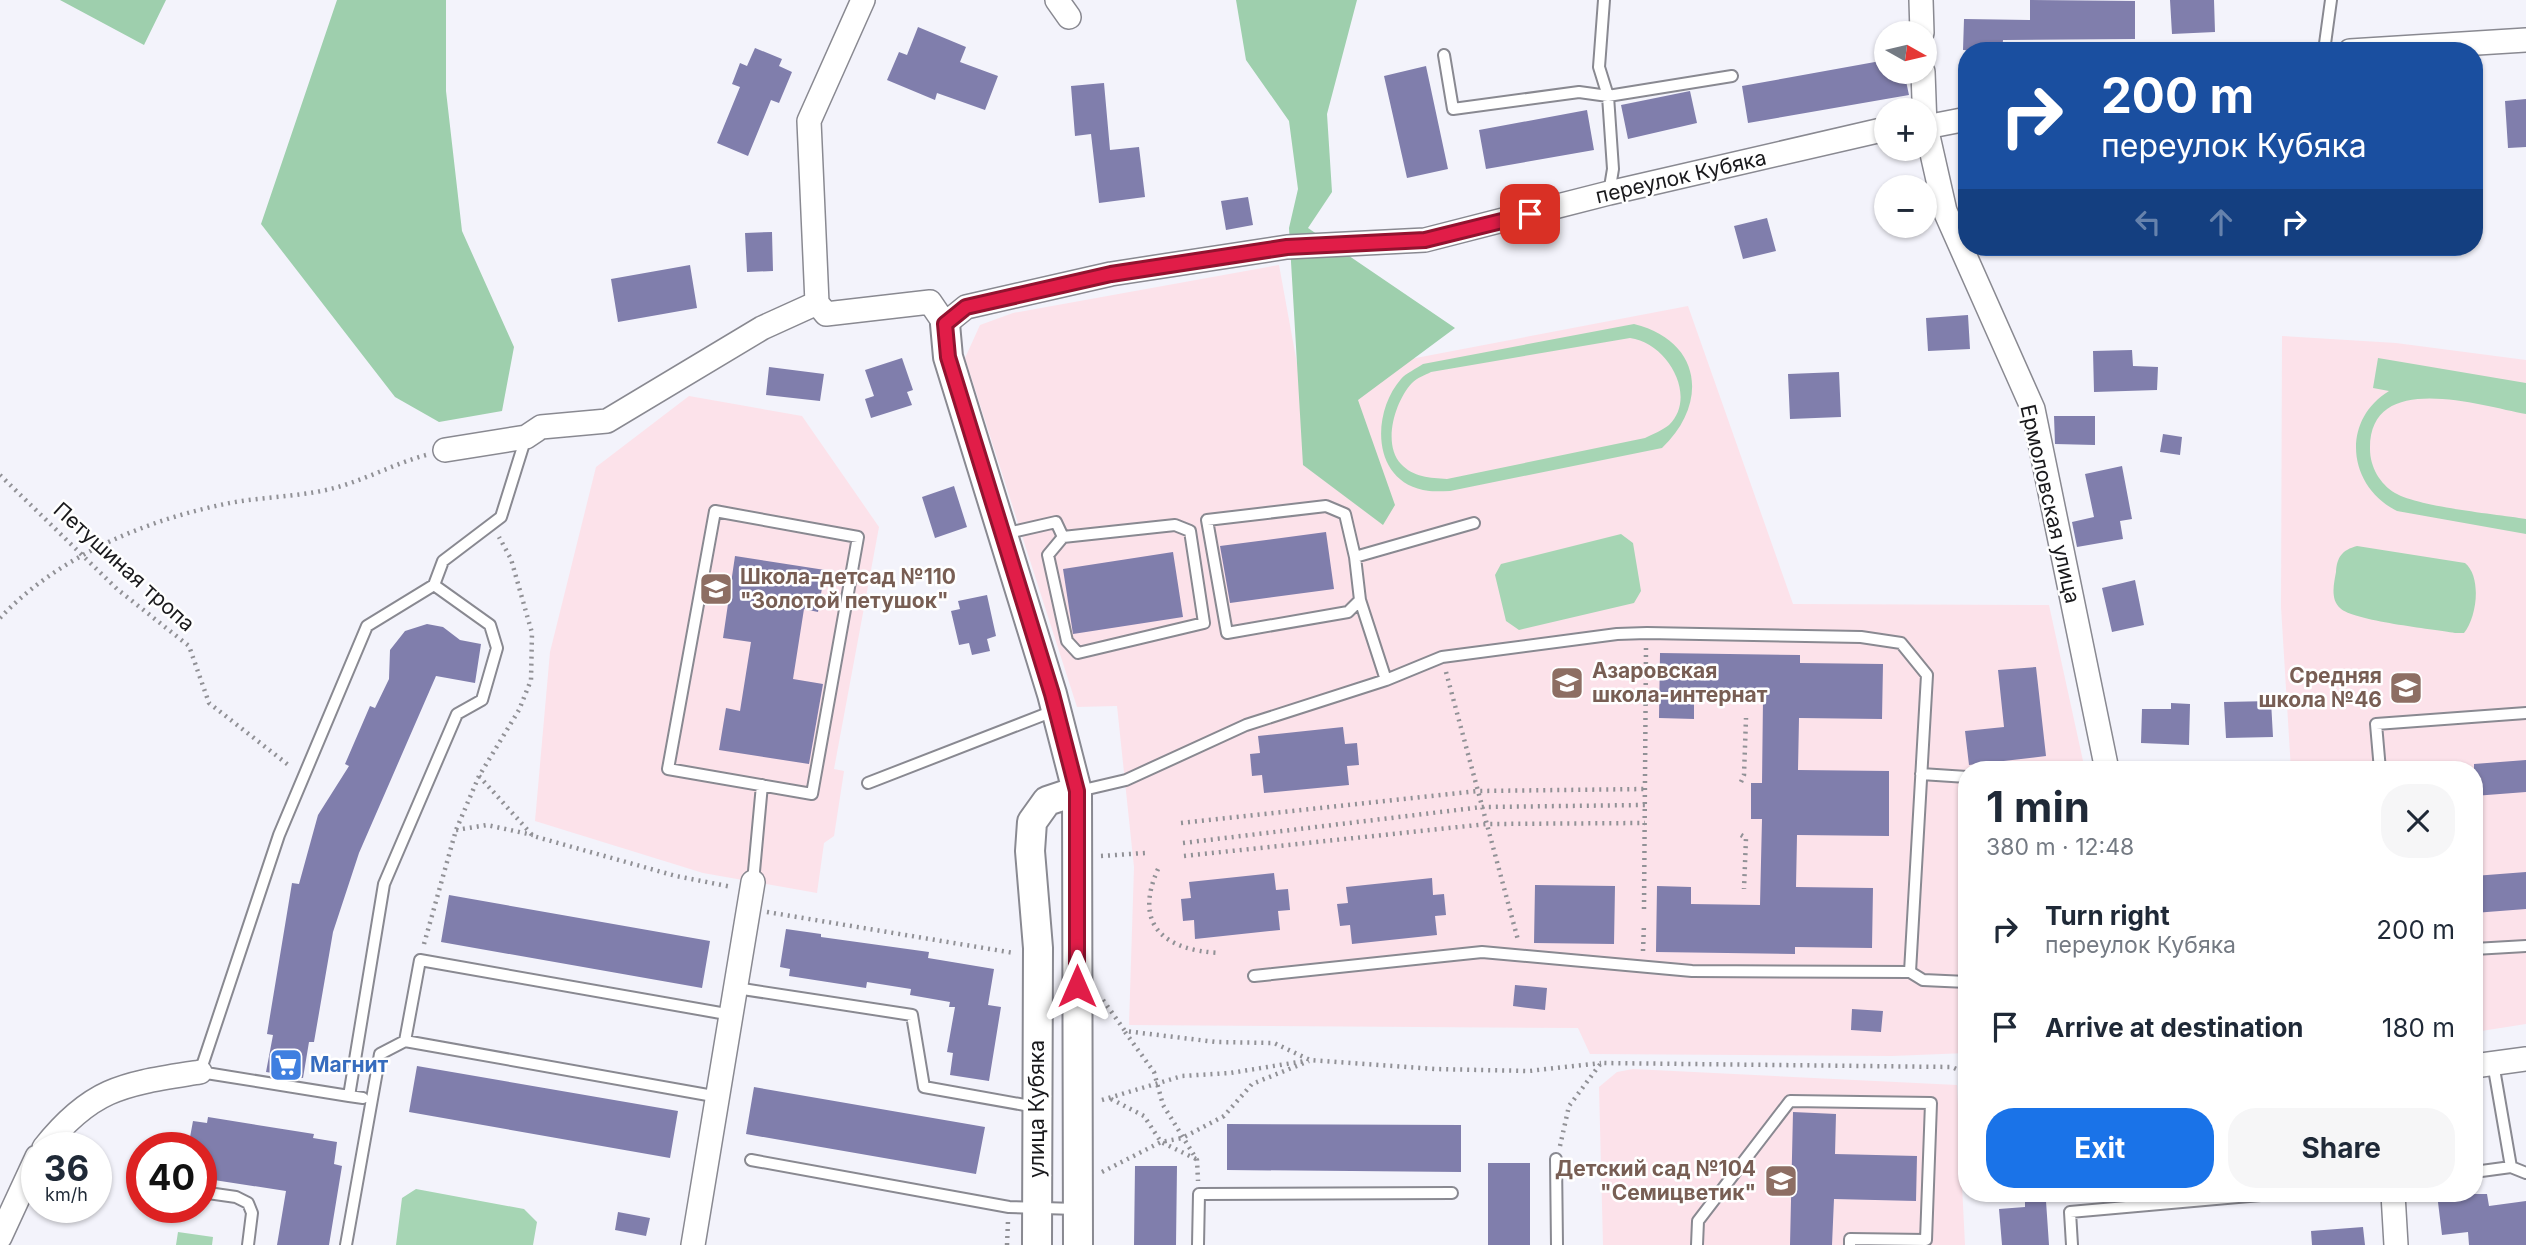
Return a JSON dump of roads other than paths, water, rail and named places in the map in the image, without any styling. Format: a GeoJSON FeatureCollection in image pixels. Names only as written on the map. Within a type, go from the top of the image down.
{"type":"FeatureCollection","features":[{"type":"Feature","properties":{"kind":"street"},"geometry":{"type":"LineString","coordinates":[[863,0],[809,121],[817,303],[826,314],[930,302],[945,324]]}},
{"type":"Feature","properties":{"kind":"street"},"geometry":{"type":"LineString","coordinates":[[1920,0],[1921,21]]}},
{"type":"Feature","properties":{"kind":"street"},"geometry":{"type":"LineString","coordinates":[[2483,43],[2526,40]]}},
{"type":"Feature","properties":{"kind":"street"},"geometry":{"type":"LineString","coordinates":[[1937,125],[1958,121]]}},
{"type":"Feature","properties":{"kind":"street","name":"переулок Кубяка"},"geometry":{"type":"LineString","coordinates":[[945,324],[966,307],[1111,274],[1287,247],[1425,240],[1609,193],[1874,132]]}},
{"type":"Feature","properties":{"kind":"street","name":"Ермоловская улица"},"geometry":{"type":"LineString","coordinates":[[1933,161],[1945,211],[1958,240]]}},
{"type":"Feature","properties":{"kind":"street","name":"Ермоловская улица"},"geometry":{"type":"LineString","coordinates":[[1965,256],[2033,410],[2105,761]]}},
{"type":"Feature","properties":{"kind":"street"},"geometry":{"type":"LineString","coordinates":[[444,450],[526,437],[541,428],[607,421],[762,328],[817,303]]}},
{"type":"Feature","properties":{"kind":"street","name":"улица Кубяка"},"geometry":{"type":"LineString","coordinates":[[945,324],[948,357],[1056,710],[1077,791],[1078,1245]]}},
{"type":"Feature","properties":{"kind":"street","name":"улица Кубяка"},"geometry":{"type":"LineString","coordinates":[[1037,1245],[1038,948],[1030,851],[1032,822],[1047,801],[1077,791]]}},
{"type":"Feature","properties":{"kind":"street"},"geometry":{"type":"LineString","coordinates":[[693,1245],[751,894]]}},
{"type":"Feature","properties":{"kind":"street"},"geometry":{"type":"LineString","coordinates":[[2484,1064],[2526,1059]]}},
{"type":"Feature","properties":{"kind":"street"},"geometry":{"type":"LineString","coordinates":[[57,1132],[66,1120],[97,1096],[141,1082],[200,1072]]}},
{"type":"Feature","properties":{"kind":"street"},"geometry":{"type":"LineString","coordinates":[[0,1239],[21,1192]]}},
{"type":"Feature","properties":{"kind":"street"},"geometry":{"type":"LineString","coordinates":[[2393,1202],[2396,1245]]}},
{"type":"Feature","properties":{"kind":"lane"},"geometry":{"type":"LineString","coordinates":[[1604,0],[1599,67],[1608,96],[1613,169],[1609,193]]}},
{"type":"Feature","properties":{"kind":"lane"},"geometry":{"type":"LineString","coordinates":[[2325,42],[2331,0]]}},
{"type":"Feature","properties":{"kind":"lane"},"geometry":{"type":"LineString","coordinates":[[1444,55],[1454,109],[1579,92],[1608,96],[1732,76]]}},
{"type":"Feature","properties":{"kind":"lane"},"geometry":{"type":"LineString","coordinates":[[363,1098],[200,1072],[279,835],[366,626],[434,585],[443,561],[501,517],[526,437]]}},
{"type":"Feature","properties":{"kind":"lane"},"geometry":{"type":"LineString","coordinates":[[1360,600],[1348,612],[1227,634],[1207,520],[1326,506],[1345,514],[1355,556],[1360,600],[1386,680]]}},
{"type":"Feature","properties":{"kind":"lane"},"geometry":{"type":"LineString","coordinates":[[715,511],[858,537],[812,794],[762,785],[668,769],[715,511]]}},
{"type":"Feature","properties":{"kind":"lane"},"geometry":{"type":"LineString","coordinates":[[1003,534],[1056,522],[1063,537]]}},
{"type":"Feature","properties":{"kind":"lane"},"geometry":{"type":"LineString","coordinates":[[1355,556],[1474,523]]}},
{"type":"Feature","properties":{"kind":"lane"},"geometry":{"type":"LineString","coordinates":[[1175,525],[1190,531],[1204,623],[1078,653],[1067,641],[1048,555],[1063,537],[1175,525]]}},
{"type":"Feature","properties":{"kind":"lane"},"geometry":{"type":"LineString","coordinates":[[349,1096],[384,884],[457,715],[482,700],[497,648],[490,625],[434,585]]}},
{"type":"Feature","properties":{"kind":"lane"},"geometry":{"type":"LineString","coordinates":[[1077,791],[1126,780],[1246,725],[1386,680],[1442,657],[1617,634],[1647,633],[1861,637],[1901,643],[1927,675],[1910,972]]}},
{"type":"Feature","properties":{"kind":"lane"},"geometry":{"type":"LineString","coordinates":[[868,783],[1056,710]]}},
{"type":"Feature","properties":{"kind":"lane"},"geometry":{"type":"LineString","coordinates":[[2379,761],[2376,724],[2526,713]]}},
{"type":"Feature","properties":{"kind":"lane"},"geometry":{"type":"LineString","coordinates":[[1921,774],[1958,776]]}},
{"type":"Feature","properties":{"kind":"lane"},"geometry":{"type":"LineString","coordinates":[[751,894],[762,785]]}},
{"type":"Feature","properties":{"kind":"lane"},"geometry":{"type":"LineString","coordinates":[[2483,948],[2526,946]]}},
{"type":"Feature","properties":{"kind":"lane"},"geometry":{"type":"LineString","coordinates":[[1254,976],[1482,952],[1692,971],[1910,972],[1923,980],[1958,982]]}},
{"type":"Feature","properties":{"kind":"lane"},"geometry":{"type":"LineString","coordinates":[[405,1041],[420,960],[732,1015]]}},
{"type":"Feature","properties":{"kind":"lane"},"geometry":{"type":"LineString","coordinates":[[736,988],[912,1015],[924,1087],[1037,1107]]}},
{"type":"Feature","properties":{"kind":"lane"},"geometry":{"type":"LineString","coordinates":[[346,1245],[380,1054],[405,1041],[719,1097]]}},
{"type":"Feature","properties":{"kind":"lane"},"geometry":{"type":"LineString","coordinates":[[2484,1064],[2511,1167]]}},
{"type":"Feature","properties":{"kind":"lane"},"geometry":{"type":"LineString","coordinates":[[1697,1245],[1698,1221],[1790,1101],[1931,1103],[1926,1240],[1850,1239],[1850,1245]]}},
{"type":"Feature","properties":{"kind":"lane"},"geometry":{"type":"LineString","coordinates":[[1556,1159],[1557,1245]]}},
{"type":"Feature","properties":{"kind":"lane"},"geometry":{"type":"LineString","coordinates":[[751,1160],[1009,1207],[1077,1209]]}},
{"type":"Feature","properties":{"kind":"lane"},"geometry":{"type":"LineString","coordinates":[[2483,1171],[2511,1167],[2526,1173]]}},
{"type":"Feature","properties":{"kind":"lane"},"geometry":{"type":"LineString","coordinates":[[1198,1245],[1199,1194],[1452,1193]]}},
{"type":"Feature","properties":{"kind":"lane"},"geometry":{"type":"LineString","coordinates":[[217,1194],[236,1197],[248,1203],[252,1213],[248,1245]]}},
{"type":"Feature","properties":{"kind":"lane"},"geometry":{"type":"LineString","coordinates":[[2072,1245],[2070,1212],[2182,1202]]}},
{"type":"Feature","properties":{"kind":"lane"},"geometry":{"type":"LineString","coordinates":[[0,1239],[9,1245]]}},
{"type":"Feature","properties":{"kind":"place","name":"Школа-детсад №110 \"Золотой петушок\""},"geometry":{"type":"Point","coordinates":[716,589]}},
{"type":"Feature","properties":{"kind":"place","name":"Азаровская школа-интернат"},"geometry":{"type":"Point","coordinates":[1567,683]}},
{"type":"Feature","properties":{"kind":"place","name":"Средняя школа №46"},"geometry":{"type":"Point","coordinates":[2406,688]}},
{"type":"Feature","properties":{"kind":"place","name":"Магнит"},"geometry":{"type":"Point","coordinates":[286,1065]}},
{"type":"Feature","properties":{"kind":"place","name":"Детский сад №104 \"Семицветик\""},"geometry":{"type":"Point","coordinates":[1781,1181]}}]}
